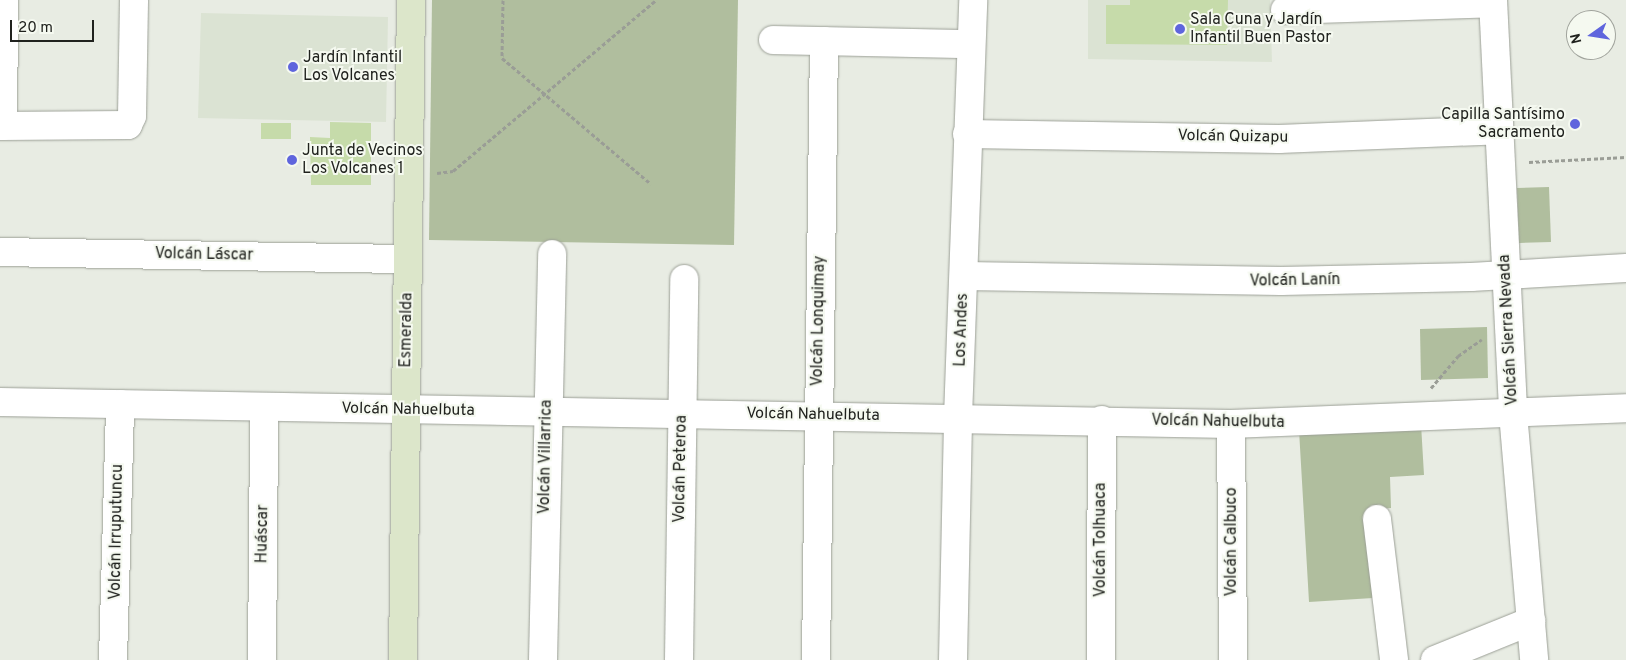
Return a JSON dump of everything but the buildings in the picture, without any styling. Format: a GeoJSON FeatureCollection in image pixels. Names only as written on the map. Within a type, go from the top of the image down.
{"type":"FeatureCollection","features":[{"type":"Feature","properties":{"kind":"street"},"geometry":{"type":"LineString","coordinates":[[4,0],[1,126],[128,125],[132,116],[134,0]]}},
{"type":"Feature","properties":{"kind":"street","name":"Esmeralda"},"geometry":{"type":"LineString","coordinates":[[404,660],[412,0]]}},
{"type":"Feature","properties":{"kind":"street","name":"Los Andes"},"geometry":{"type":"LineString","coordinates":[[953,660],[958,417],[973,0]]}},
{"type":"Feature","properties":{"kind":"street"},"geometry":{"type":"LineString","coordinates":[[1285,10],[1493,1]]}},
{"type":"Feature","properties":{"kind":"street","name":"Volcán Sierra Nevada"},"geometry":{"type":"LineString","coordinates":[[1493,1],[1513,413],[1534,660]]}},
{"type":"Feature","properties":{"kind":"street"},"geometry":{"type":"LineString","coordinates":[[773,40],[970,44]]}},
{"type":"Feature","properties":{"kind":"street","name":"Volcán Lonquimay"},"geometry":{"type":"LineString","coordinates":[[816,660],[817,415],[824,41]]}},
{"type":"Feature","properties":{"kind":"street","name":"Volcán Quizapu"},"geometry":{"type":"LineString","coordinates":[[967,134],[1279,139],[1499,130]]}},
{"type":"Feature","properties":{"kind":"street","name":"Volcán Láscar"},"geometry":{"type":"LineString","coordinates":[[0,252],[408,259]]}},
{"type":"Feature","properties":{"kind":"street","name":"Volcán Villarrica"},"geometry":{"type":"LineString","coordinates":[[543,660],[546,412],[552,254]]}},
{"type":"Feature","properties":{"kind":"street","name":"Volcán Lanín"},"geometry":{"type":"LineString","coordinates":[[964,276],[1202,281],[1506,275],[1626,268]]}},
{"type":"Feature","properties":{"kind":"street","name":"Volcán Peteroa"},"geometry":{"type":"LineString","coordinates":[[679,660],[684,279]]}},
{"type":"Feature","properties":{"kind":"street","name":"Volcán Nahuelbuta"},"geometry":{"type":"LineString","coordinates":[[0,402],[406,410],[958,417],[1231,424],[1405,419],[1626,408]]}},
{"type":"Feature","properties":{"kind":"street","name":"Volcán Irruputuncu"},"geometry":{"type":"LineString","coordinates":[[113,660],[120,404]]}},
{"type":"Feature","properties":{"kind":"street","name":"Huáscar"},"geometry":{"type":"LineString","coordinates":[[262,660],[264,407]]}},
{"type":"Feature","properties":{"kind":"street","name":"Volcán Tolhuaca"},"geometry":{"type":"LineString","coordinates":[[1101,660],[1102,420]]}},
{"type":"Feature","properties":{"kind":"street","name":"Volcán Calbuco"},"geometry":{"type":"LineString","coordinates":[[1231,424],[1233,660]]}},
{"type":"Feature","properties":{"kind":"street"},"geometry":{"type":"LineString","coordinates":[[1377,519],[1394,660]]}},
{"type":"Feature","properties":{"kind":"street"},"geometry":{"type":"LineString","coordinates":[[1435,660],[1531,621]]}},
{"type":"Feature","properties":{"kind":"path"},"geometry":{"type":"LineString","coordinates":[[503,0],[502,58],[651,184]]}},
{"type":"Feature","properties":{"kind":"path"},"geometry":{"type":"LineString","coordinates":[[409,176],[453,170],[656,0]]}},
{"type":"Feature","properties":{"kind":"path"},"geometry":{"type":"LineString","coordinates":[[1501,164],[1626,157]]}},
{"type":"Feature","properties":{"kind":"path"},"geometry":{"type":"LineString","coordinates":[[1405,419],[1458,356],[1508,319]]}},
{"type":"Feature","properties":{"kind":"shaded area","name":"Sala Cuna y Jardín Infantil Buen Pastor"},"geometry":{"type":"Polygon","coordinates":[[[1088,0],[1270,0],[1272,62],[1088,59],[1088,0]]]}},
{"type":"Feature","properties":{"kind":"shaded area","name":"Jardín Infantil Los Volcanes"},"geometry":{"type":"Polygon","coordinates":[[[201,13],[388,17],[386,122],[198,118],[201,13]]]}},
{"type":"Feature","properties":{"kind":"green space"},"geometry":{"type":"Polygon","coordinates":[[[432,0],[738,0],[734,245],[429,240],[432,0]]]}},
{"type":"Feature","properties":{"kind":"green space"},"geometry":{"type":"Polygon","coordinates":[[[1549,187],[1551,242],[1519,243],[1517,188],[1549,187]]]}},
{"type":"Feature","properties":{"kind":"green space"},"geometry":{"type":"Polygon","coordinates":[[[1487,327],[1488,378],[1421,380],[1420,329],[1487,327]]]}},
{"type":"Feature","properties":{"kind":"green space"},"geometry":{"type":"Polygon","coordinates":[[[1421,424],[1424,475],[1390,477],[1391,508],[1369,510],[1373,598],[1309,602],[1299,430],[1421,424]]]}},
{"type":"Feature","properties":{"kind":"place","name":"Sala Cuna y Jardín Infantil Buen Pastor"},"geometry":{"type":"Point","coordinates":[1180,29]}},
{"type":"Feature","properties":{"kind":"place","name":"Jardín Infantil Los Volcanes"},"geometry":{"type":"Point","coordinates":[293,67]}},
{"type":"Feature","properties":{"kind":"place","name":"Capilla Santísimo Sacramento"},"geometry":{"type":"Point","coordinates":[1575,124]}},
{"type":"Feature","properties":{"kind":"place","name":"Junta de Vecinos Los Volcanes 1"},"geometry":{"type":"Point","coordinates":[292,160]}}]}
